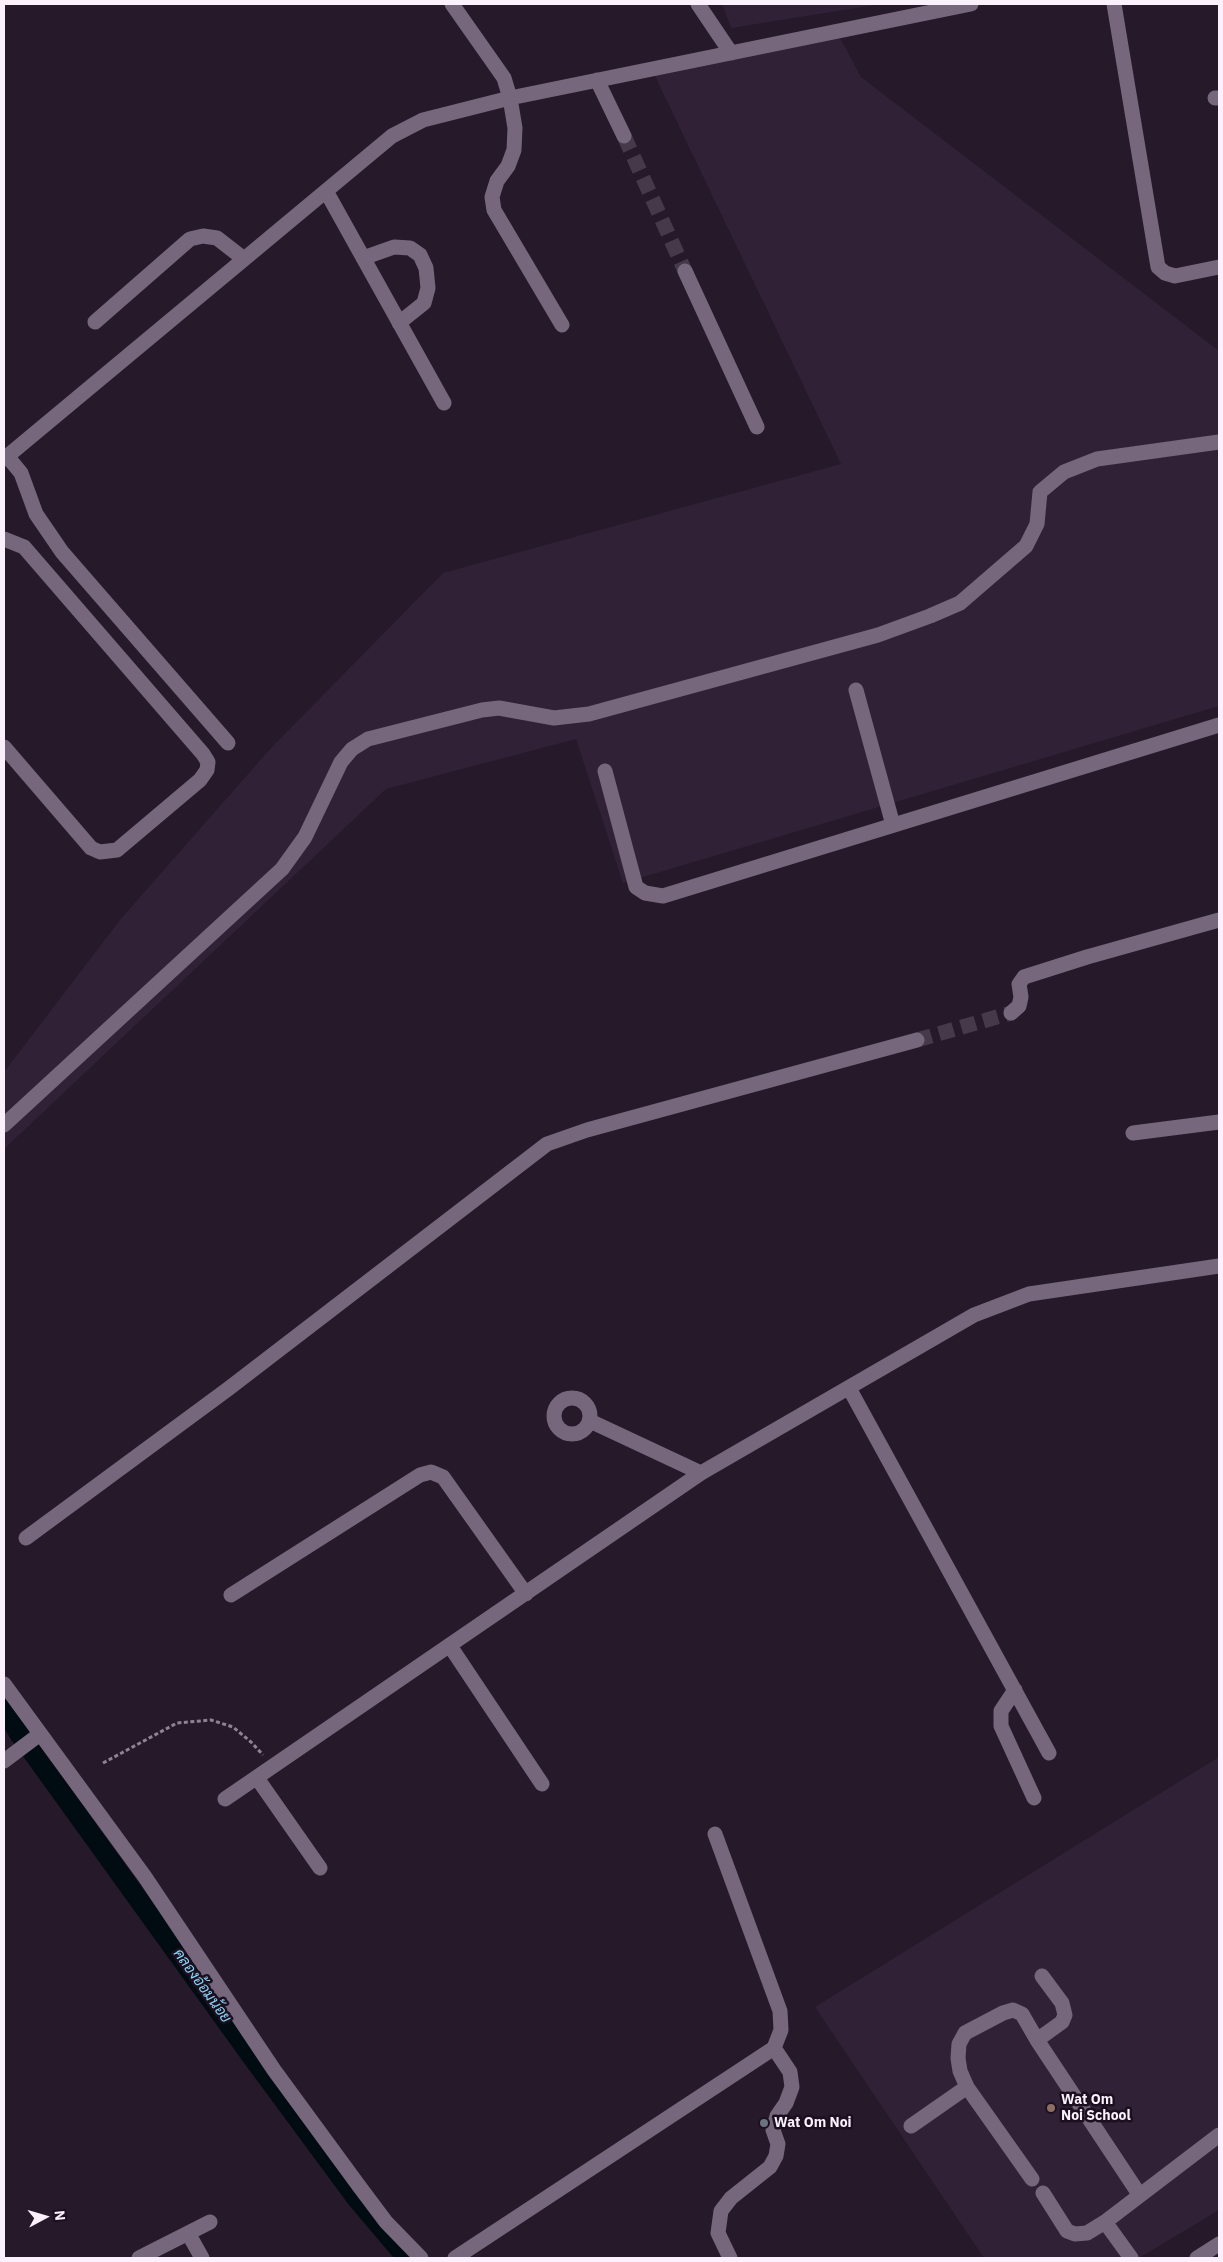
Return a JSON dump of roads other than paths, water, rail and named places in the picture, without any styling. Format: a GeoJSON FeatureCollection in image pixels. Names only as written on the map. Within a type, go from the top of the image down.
{"type":"FeatureCollection","features":[{"type":"Feature","properties":{"kind":"street"},"geometry":{"type":"LineString","coordinates":[[452,4],[504,78],[510,98],[515,128],[514,150],[508,166],[497,180],[492,197],[494,210],[562,325]]}},
{"type":"Feature","properties":{"kind":"street"},"geometry":{"type":"LineString","coordinates":[[228,743],[62,552],[36,514],[21,473],[6,457],[392,136],[423,120],[510,98],[971,4]]}},
{"type":"Feature","properties":{"kind":"street"},"geometry":{"type":"LineString","coordinates":[[1114,4],[1158,267],[1165,273],[1175,276],[1219,267]]}},
{"type":"Feature","properties":{"kind":"street"},"geometry":{"type":"LineString","coordinates":[[700,6],[731,53]]}},
{"type":"Feature","properties":{"kind":"street"},"geometry":{"type":"LineString","coordinates":[[597,80],[624,136]]}},
{"type":"Feature","properties":{"kind":"street"},"geometry":{"type":"LineString","coordinates":[[326,191],[444,403]]}},
{"type":"Feature","properties":{"kind":"street"},"geometry":{"type":"LineString","coordinates":[[95,322],[190,238],[203,236],[217,238],[244,259]]}},
{"type":"Feature","properties":{"kind":"street"},"geometry":{"type":"LineString","coordinates":[[363,258],[394,247],[410,248],[420,255],[426,268],[428,288],[424,303],[399,324]]}},
{"type":"Feature","properties":{"kind":"street"},"geometry":{"type":"LineString","coordinates":[[685,270],[757,427]]}},
{"type":"Feature","properties":{"kind":"street"},"geometry":{"type":"LineString","coordinates":[[4,1125],[282,869],[305,838],[341,762],[352,748],[368,740],[482,710],[499,708],[554,718],[589,714],[878,635],[960,603],[1026,546],[1037,524],[1040,492],[1064,472],[1097,459],[1219,442]]}},
{"type":"Feature","properties":{"kind":"street"},"geometry":{"type":"LineString","coordinates":[[4,539],[24,547],[208,762],[207,770],[200,780],[117,850],[100,852],[92,848],[4,747]]}},
{"type":"Feature","properties":{"kind":"street"},"geometry":{"type":"LineString","coordinates":[[856,690],[893,825]]}},
{"type":"Feature","properties":{"kind":"street"},"geometry":{"type":"LineString","coordinates":[[605,771],[636,887],[645,893],[663,896],[1219,725]]}},
{"type":"Feature","properties":{"kind":"street"},"geometry":{"type":"LineString","coordinates":[[1011,1012],[1019,1006],[1021,997],[1020,984],[1024,977],[1087,956],[1219,920]]}},
{"type":"Feature","properties":{"kind":"street"},"geometry":{"type":"LineString","coordinates":[[26,1538],[228,1389],[547,1144],[587,1130],[917,1040]]}},
{"type":"Feature","properties":{"kind":"street"},"geometry":{"type":"LineString","coordinates":[[1133,1133],[1219,1122]]}},
{"type":"Feature","properties":{"kind":"street"},"geometry":{"type":"LineString","coordinates":[[225,1799],[701,1473],[974,1315],[1022,1296],[1219,1266]]}},
{"type":"Feature","properties":{"kind":"street"},"geometry":{"type":"LineString","coordinates":[[848,1388],[1049,1753]]}},
{"type":"Feature","properties":{"kind":"street"},"geometry":{"type":"LineString","coordinates":[[590,1421],[701,1473]]}},
{"type":"Feature","properties":{"kind":"street"},"geometry":{"type":"LineString","coordinates":[[231,1595],[420,1475],[431,1472],[443,1477],[526,1594]]}},
{"type":"Feature","properties":{"kind":"street"},"geometry":{"type":"LineString","coordinates":[[450,1646],[542,1784]]}},
{"type":"Feature","properties":{"kind":"street"},"geometry":{"type":"LineString","coordinates":[[4,1684],[31,1742],[145,1877],[274,2070],[386,2222],[421,2258]]}},
{"type":"Feature","properties":{"kind":"street"},"geometry":{"type":"LineString","coordinates":[[1015,1690],[1001,1711],[1001,1726],[1034,1798]]}},
{"type":"Feature","properties":{"kind":"street"},"geometry":{"type":"LineString","coordinates":[[4,1761],[31,1742]]}},
{"type":"Feature","properties":{"kind":"street"},"geometry":{"type":"LineString","coordinates":[[257,1778],[320,1868]]}},
{"type":"Feature","properties":{"kind":"street"},"geometry":{"type":"LineString","coordinates":[[454,2258],[774,2048],[781,2030],[780,2011],[715,1834]]}},
{"type":"Feature","properties":{"kind":"street"},"geometry":{"type":"LineString","coordinates":[[1037,2040],[1062,2022],[1065,2015],[1062,2003],[1042,1976]]}},
{"type":"Feature","properties":{"kind":"street"},"geometry":{"type":"LineString","coordinates":[[1032,2179],[967,2087],[960,2071],[958,2058],[959,2044],[965,2033],[1003,2012],[1013,2010],[1022,2014],[1037,2040],[1139,2194]]}},
{"type":"Feature","properties":{"kind":"street"},"geometry":{"type":"LineString","coordinates":[[730,2258],[718,2234],[721,2211],[731,2198],[770,2167],[776,2156],[778,2144],[773,2130],[777,2116],[786,2103],[792,2087],[790,2072],[774,2048]]}},
{"type":"Feature","properties":{"kind":"street"},"geometry":{"type":"LineString","coordinates":[[911,2126],[967,2087]]}},
{"type":"Feature","properties":{"kind":"street"},"geometry":{"type":"LineString","coordinates":[[1043,2193],[1067,2231],[1074,2234],[1087,2232],[1105,2222],[1219,2134]]}},
{"type":"Feature","properties":{"kind":"street"},"geometry":{"type":"LineString","coordinates":[[139,2258],[210,2222]]}},
{"type":"Feature","properties":{"kind":"street"},"geometry":{"type":"LineString","coordinates":[[1105,2222],[1131,2258]]}},
{"type":"Feature","properties":{"kind":"street"},"geometry":{"type":"LineString","coordinates":[[188,2233],[202,2258]]}},
{"type":"Feature","properties":{"kind":"street"},"geometry":{"type":"LineString","coordinates":[[1197,2258],[1219,2244]]}},
{"type":"Feature","properties":{"kind":"waterway","name":"คลองอ้อมน้อย"},"geometry":{"type":"LineString","coordinates":[[4,1709],[20,1735],[252,2057],[357,2199],[407,2258]]}},
{"type":"Feature","properties":{"kind":"tunnel"},"geometry":{"type":"LineString","coordinates":[[624,136],[685,271]]}},
{"type":"Feature","properties":{"kind":"tunnel"},"geometry":{"type":"LineString","coordinates":[[917,1040],[1011,1013]]}},
{"type":"Feature","properties":{"kind":"place","name":"Wat Om Noi School"},"geometry":{"type":"Point","coordinates":[1051,2108]}},
{"type":"Feature","properties":{"kind":"place","name":"Wat Om Noi"},"geometry":{"type":"Point","coordinates":[764,2123]}}]}
